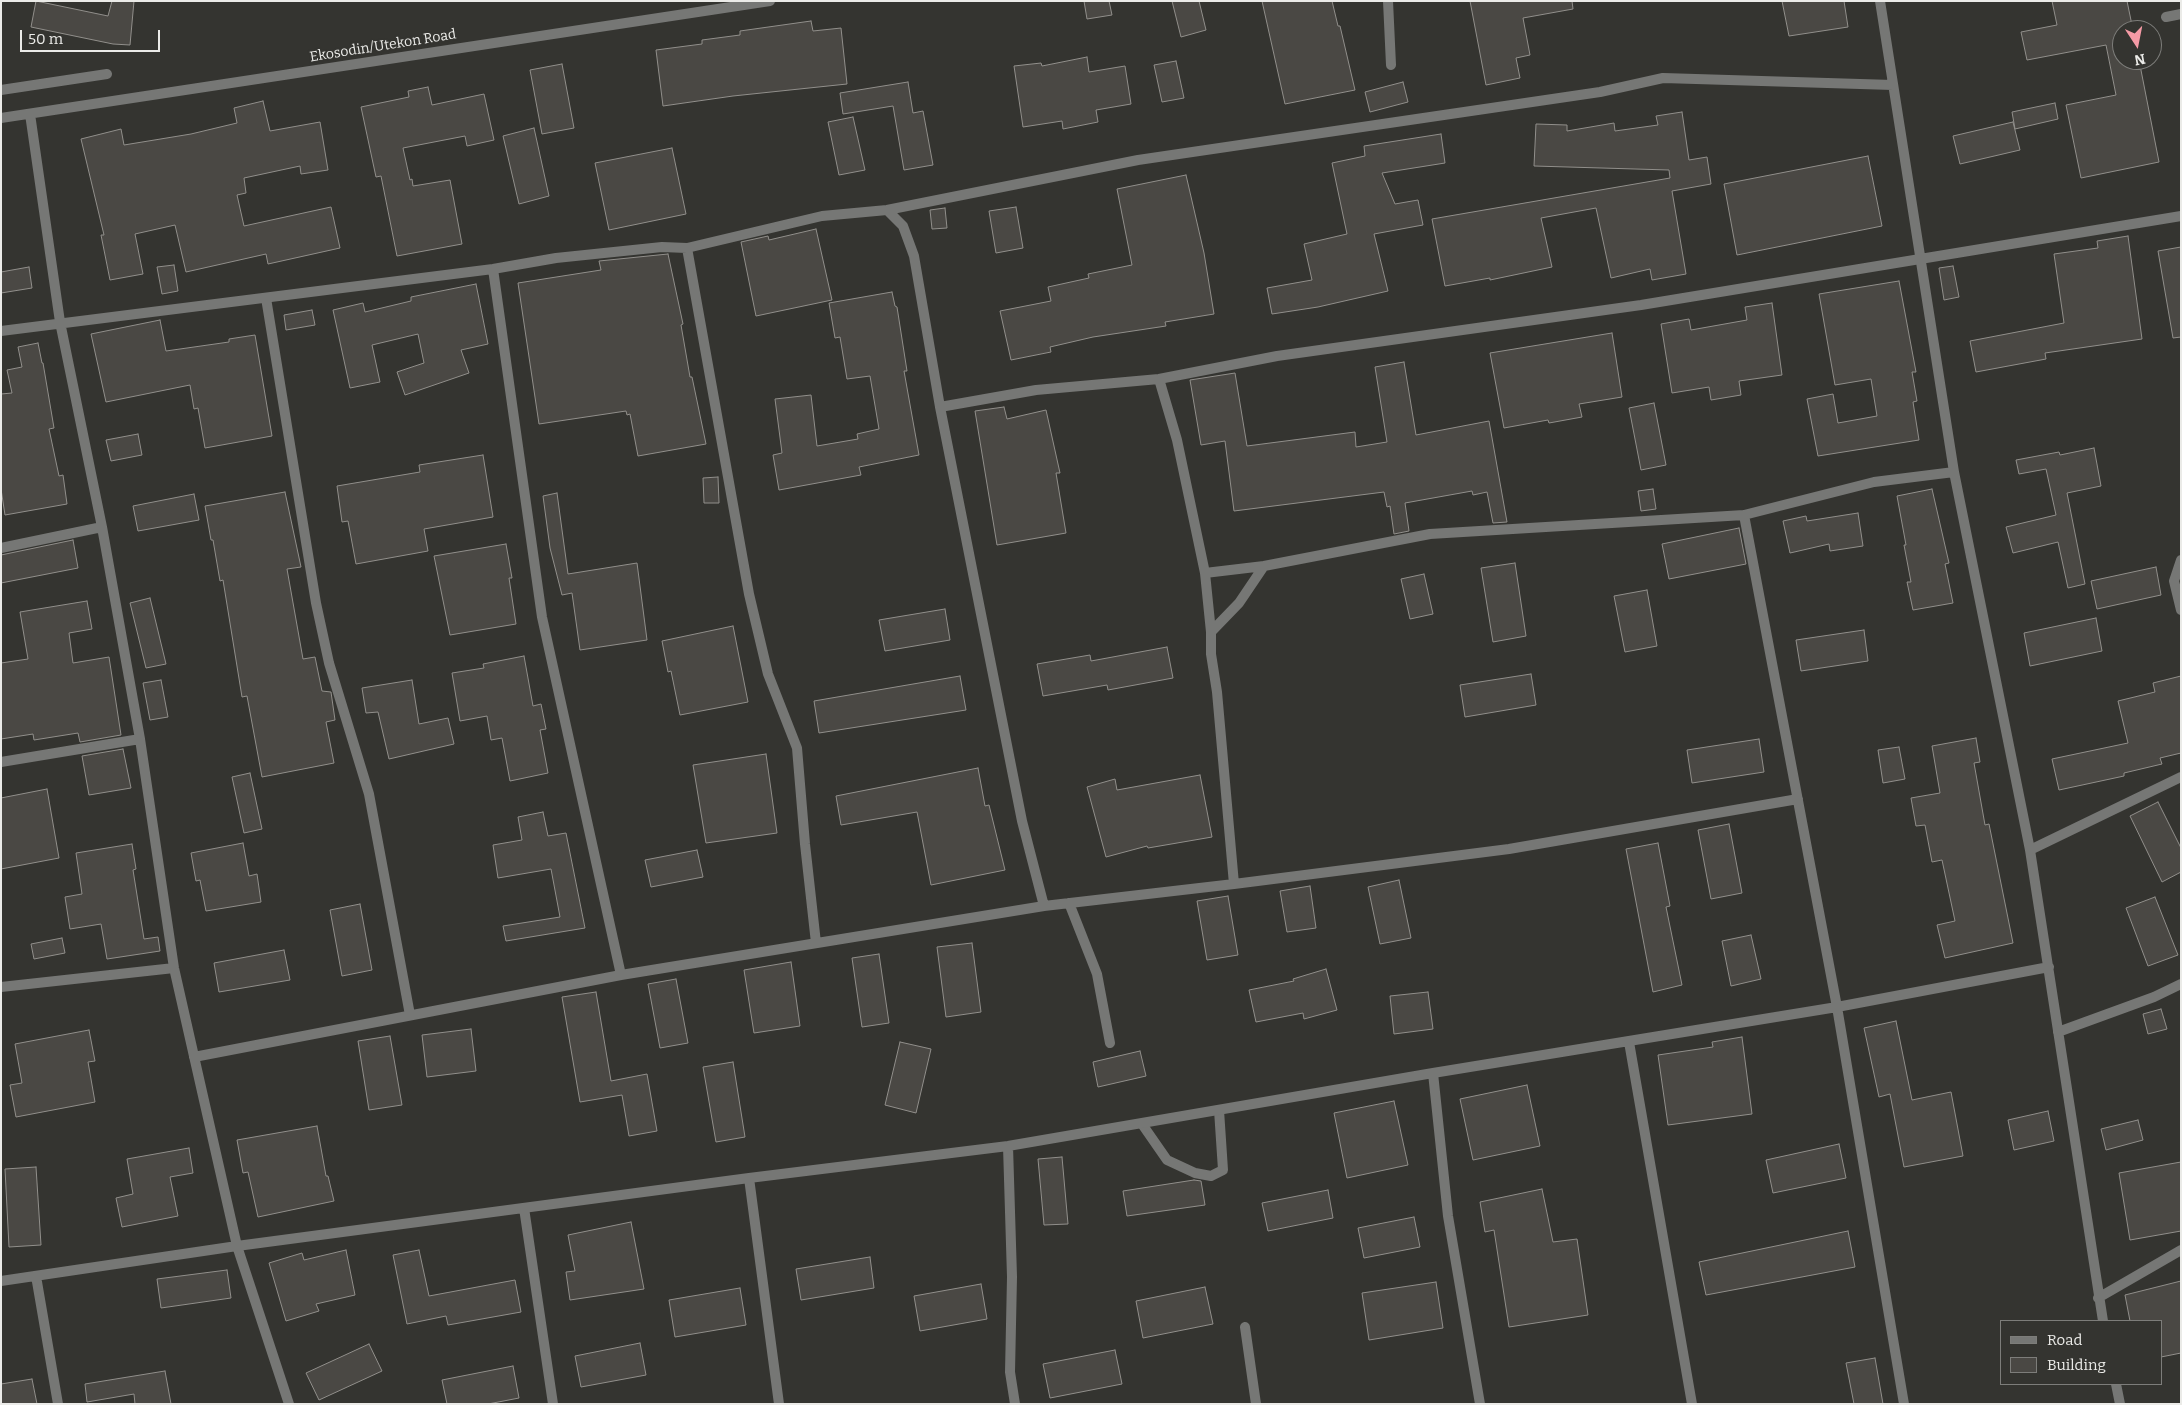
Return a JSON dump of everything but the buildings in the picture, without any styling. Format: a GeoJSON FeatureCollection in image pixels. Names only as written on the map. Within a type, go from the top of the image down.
{"type":"FeatureCollection","features":[{"type":"Feature","properties":{"kind":"street","name":"Ekosodin/Utekon Road"},"geometry":{"type":"LineString","coordinates":[[1,118],[770,1]]}},
{"type":"Feature","properties":{"kind":"street"},"geometry":{"type":"LineString","coordinates":[[1388,1],[1391,65]]}},
{"type":"Feature","properties":{"kind":"street"},"geometry":{"type":"LineString","coordinates":[[1880,1],[1954,472],[2030,850],[2103,1320]]}},
{"type":"Feature","properties":{"kind":"street"},"geometry":{"type":"LineString","coordinates":[[2166,17],[2181,14]]}},
{"type":"Feature","properties":{"kind":"street"},"geometry":{"type":"LineString","coordinates":[[1,90],[107,74]]}},
{"type":"Feature","properties":{"kind":"street"},"geometry":{"type":"LineString","coordinates":[[1,331],[60,322],[266,298],[556,258],[662,247],[687,248],[822,216],[887,210],[1138,160],[1600,92],[1663,78],[1893,85]]}},
{"type":"Feature","properties":{"kind":"street"},"geometry":{"type":"LineString","coordinates":[[30,114],[60,322],[102,527],[140,739],[174,968],[237,1246],[289,1404]]}},
{"type":"Feature","properties":{"kind":"street"},"geometry":{"type":"LineString","coordinates":[[887,210],[903,226],[914,256],[940,407],[1022,821],[1044,906]]}},
{"type":"Feature","properties":{"kind":"street"},"geometry":{"type":"LineString","coordinates":[[940,407],[1036,390],[1159,379],[1277,356],[1641,305],[2181,216]]}},
{"type":"Feature","properties":{"kind":"street"},"geometry":{"type":"LineString","coordinates":[[687,248],[749,594],[768,674],[797,748],[816,944]]}},
{"type":"Feature","properties":{"kind":"street"},"geometry":{"type":"LineString","coordinates":[[493,268],[542,617],[621,975]]}},
{"type":"Feature","properties":{"kind":"street"},"geometry":{"type":"LineString","coordinates":[[266,298],[316,603],[329,663],[370,794],[410,1015]]}},
{"type":"Feature","properties":{"kind":"street"},"geometry":{"type":"LineString","coordinates":[[1159,379],[1177,440],[1205,573],[1211,632],[1210,654],[1217,692],[1234,884]]}},
{"type":"Feature","properties":{"kind":"street"},"geometry":{"type":"LineString","coordinates":[[1205,573],[1264,566],[1430,534],[1744,515],[1874,482],[1954,472]]}},
{"type":"Feature","properties":{"kind":"street"},"geometry":{"type":"LineString","coordinates":[[1744,515],[1837,1007],[1904,1404]]}},
{"type":"Feature","properties":{"kind":"street"},"geometry":{"type":"LineString","coordinates":[[1,548],[102,527]]}},
{"type":"Feature","properties":{"kind":"street"},"geometry":{"type":"LineString","coordinates":[[2181,560],[2174,581],[2181,610]]}},
{"type":"Feature","properties":{"kind":"street"},"geometry":{"type":"LineString","coordinates":[[1211,632],[1239,603],[1264,566]]}},
{"type":"Feature","properties":{"kind":"street"},"geometry":{"type":"LineString","coordinates":[[1,762],[140,739]]}},
{"type":"Feature","properties":{"kind":"street"},"geometry":{"type":"LineString","coordinates":[[2030,850],[2181,777]]}},
{"type":"Feature","properties":{"kind":"street"},"geometry":{"type":"LineString","coordinates":[[194,1056],[621,975],[1044,906],[1509,849],[1798,799]]}},
{"type":"Feature","properties":{"kind":"street"},"geometry":{"type":"LineString","coordinates":[[1069,903],[1097,974],[1110,1043]]}},
{"type":"Feature","properties":{"kind":"street"},"geometry":{"type":"LineString","coordinates":[[1,987],[174,968]]}},
{"type":"Feature","properties":{"kind":"street"},"geometry":{"type":"LineString","coordinates":[[1,1281],[237,1246],[748,1178],[1008,1146],[1434,1073],[1837,1007],[2049,968]]}},
{"type":"Feature","properties":{"kind":"street"},"geometry":{"type":"LineString","coordinates":[[2058,1032],[2154,997],[2181,984]]}},
{"type":"Feature","properties":{"kind":"street"},"geometry":{"type":"LineString","coordinates":[[1629,1042],[1692,1404]]}},
{"type":"Feature","properties":{"kind":"street"},"geometry":{"type":"LineString","coordinates":[[1434,1073],[1448,1216],[1480,1404]]}},
{"type":"Feature","properties":{"kind":"street"},"geometry":{"type":"LineString","coordinates":[[1142,1124],[1167,1160],[1195,1173],[1211,1176],[1223,1170],[1219,1110]]}},
{"type":"Feature","properties":{"kind":"street"},"geometry":{"type":"LineString","coordinates":[[1008,1146],[1012,1277],[1010,1372],[1015,1404]]}},
{"type":"Feature","properties":{"kind":"street"},"geometry":{"type":"LineString","coordinates":[[748,1178],[779,1404]]}},
{"type":"Feature","properties":{"kind":"street"},"geometry":{"type":"LineString","coordinates":[[524,1208],[553,1404]]}},
{"type":"Feature","properties":{"kind":"street"},"geometry":{"type":"LineString","coordinates":[[2098,1298],[2181,1250]]}},
{"type":"Feature","properties":{"kind":"street"},"geometry":{"type":"LineString","coordinates":[[36,1276],[58,1404]]}},
{"type":"Feature","properties":{"kind":"street"},"geometry":{"type":"LineString","coordinates":[[1245,1327],[1256,1404]]}},
{"type":"Feature","properties":{"kind":"street"},"geometry":{"type":"LineString","coordinates":[[2116,1385],[2120,1404]]}}]}
